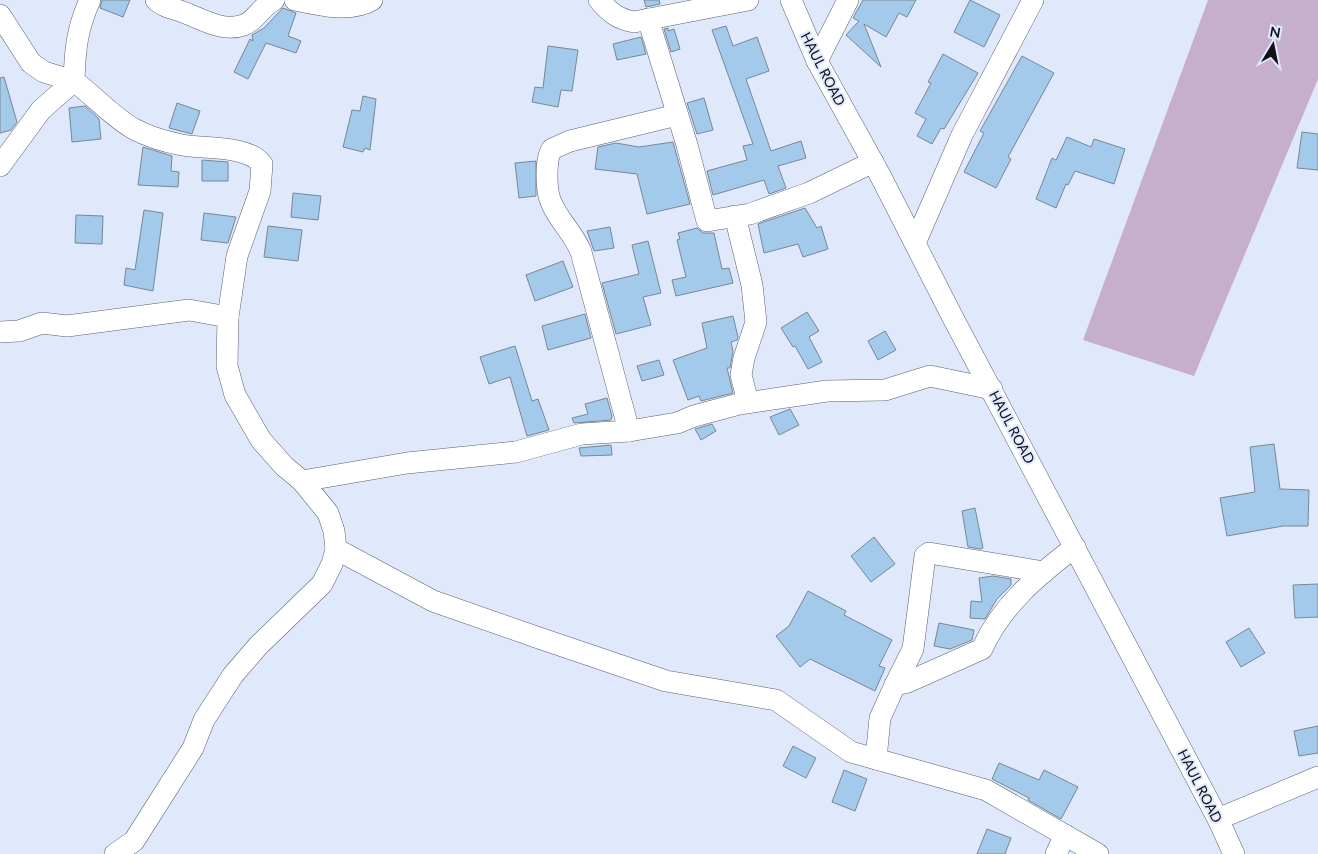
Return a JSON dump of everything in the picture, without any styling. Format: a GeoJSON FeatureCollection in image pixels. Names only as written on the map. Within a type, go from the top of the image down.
{"type":"FeatureCollection","features":[{"type":"Feature","properties":{"kind":"street"},"geometry":{"type":"LineString","coordinates":[[0,166],[41,110],[74,81],[75,44],[80,22],[90,0]]}},
{"type":"Feature","properties":{"kind":"street"},"geometry":{"type":"LineString","coordinates":[[156,0],[160,5],[188,14],[211,25],[230,28],[246,25],[265,4],[274,0]]}},
{"type":"Feature","properties":{"kind":"street"},"geometry":{"type":"LineString","coordinates":[[295,0],[320,6],[344,6],[366,4],[372,0]]}},
{"type":"Feature","properties":{"kind":"street"},"geometry":{"type":"LineString","coordinates":[[600,0],[609,12],[621,20],[634,22],[748,0]]}},
{"type":"Feature","properties":{"kind":"street","name":"HAUL ROAD"},"geometry":{"type":"LineString","coordinates":[[791,0],[817,61],[873,162],[1218,819],[1234,854]]}},
{"type":"Feature","properties":{"kind":"street"},"geometry":{"type":"LineString","coordinates":[[817,61],[848,0]]}},
{"type":"Feature","properties":{"kind":"street"},"geometry":{"type":"LineString","coordinates":[[915,243],[962,135],[1033,0]]}},
{"type":"Feature","properties":{"kind":"street"},"geometry":{"type":"LineString","coordinates":[[0,15],[31,63],[44,72],[74,81],[134,130],[182,145],[215,147],[243,153],[258,158],[262,164],[260,191],[237,256],[228,318],[227,366],[235,395],[261,440],[284,466],[302,481],[328,513],[334,531],[336,549],[332,564],[322,584],[258,646],[233,675],[204,720],[193,748],[134,841],[115,854]]}},
{"type":"Feature","properties":{"kind":"street"},"geometry":{"type":"LineString","coordinates":[[648,19],[707,221],[750,214],[809,193],[873,162]]}},
{"type":"Feature","properties":{"kind":"street"},"geometry":{"type":"LineString","coordinates":[[629,431],[581,252],[575,236],[551,202],[546,162],[552,150],[570,141],[677,115]]}},
{"type":"Feature","properties":{"kind":"street"},"geometry":{"type":"LineString","coordinates":[[736,216],[752,285],[756,322],[744,358],[741,375],[748,402]]}},
{"type":"Feature","properties":{"kind":"street"},"geometry":{"type":"LineString","coordinates":[[0,332],[19,331],[42,323],[67,326],[189,310],[228,318]]}},
{"type":"Feature","properties":{"kind":"street"},"geometry":{"type":"LineString","coordinates":[[302,481],[407,463],[516,452],[582,434],[629,431],[677,423],[694,416],[748,402],[827,391],[884,390],[930,376],[992,389]]}},
{"type":"Feature","properties":{"kind":"street"},"geometry":{"type":"LineString","coordinates":[[895,685],[908,682],[982,649],[990,631],[1006,609],[1044,572],[1075,547]]}},
{"type":"Feature","properties":{"kind":"street"},"geometry":{"type":"LineString","coordinates":[[336,549],[433,601],[533,636],[666,681],[776,700],[851,752],[986,790],[1098,854]]}},
{"type":"Feature","properties":{"kind":"street"},"geometry":{"type":"LineString","coordinates":[[876,759],[880,718],[913,649],[925,556],[929,553],[1044,572]]}},
{"type":"Feature","properties":{"kind":"street"},"geometry":{"type":"LineString","coordinates":[[1218,819],[1318,777]]}},
{"type":"Feature","properties":{"kind":"street"},"geometry":{"type":"LineString","coordinates":[[1056,854],[1065,835]]}},
{"type":"Feature","properties":{"kind":"shaded area"},"geometry":{"type":"Polygon","coordinates":[[[1208,0],[1318,0],[1318,79],[1194,376],[1083,340],[1208,0]]]}},
{"type":"Feature","properties":{"kind":"building"},"geometry":{"type":"Polygon","coordinates":[[[102,0],[130,0],[123,17],[100,8],[102,0]]]}},
{"type":"Feature","properties":{"kind":"building"},"geometry":{"type":"Polygon","coordinates":[[[644,0],[659,0],[660,4],[646,7],[644,0]]]}},
{"type":"Feature","properties":{"kind":"building"},"geometry":{"type":"Polygon","coordinates":[[[863,0],[916,0],[907,17],[899,13],[886,37],[864,24],[881,67],[846,35],[859,21],[853,18],[863,0]]]}},
{"type":"Feature","properties":{"kind":"building"},"geometry":{"type":"Polygon","coordinates":[[[970,0],[1000,15],[984,47],[954,32],[970,0]]]}},
{"type":"Feature","properties":{"kind":"building"},"geometry":{"type":"Polygon","coordinates":[[[283,8],[296,13],[288,36],[301,41],[296,53],[266,43],[248,79],[234,72],[250,39],[253,41],[252,35],[264,28],[283,8]]]}},
{"type":"Feature","properties":{"kind":"building"},"geometry":{"type":"Polygon","coordinates":[[[726,26],[733,46],[757,37],[769,71],[746,79],[771,151],[801,141],[806,158],[778,166],[786,188],[769,194],[764,180],[713,195],[707,171],[747,160],[743,146],[753,144],[712,30],[726,26]]]}},
{"type":"Feature","properties":{"kind":"building"},"geometry":{"type":"Polygon","coordinates":[[[668,28],[668,31],[674,29],[680,49],[671,52],[664,29],[668,28]]]}},
{"type":"Feature","properties":{"kind":"building"},"geometry":{"type":"Polygon","coordinates":[[[641,37],[646,54],[617,60],[613,44],[641,37]]]}},
{"type":"Feature","properties":{"kind":"building"},"geometry":{"type":"Polygon","coordinates":[[[548,46],[578,50],[572,91],[561,90],[558,107],[532,102],[535,87],[543,88],[548,46]]]}},
{"type":"Feature","properties":{"kind":"building"},"geometry":{"type":"Polygon","coordinates":[[[943,54],[978,73],[944,129],[941,128],[932,144],[917,136],[926,119],[915,113],[931,83],[928,82],[943,54]]]}},
{"type":"Feature","properties":{"kind":"building"},"geometry":{"type":"Polygon","coordinates":[[[1022,56],[1054,73],[1008,157],[1011,159],[996,188],[964,172],[984,133],[980,131],[1022,56]]]}},
{"type":"Feature","properties":{"kind":"building"},"geometry":{"type":"Polygon","coordinates":[[[4,77],[17,122],[11,130],[0,133],[0,78],[4,77]]]}},
{"type":"Feature","properties":{"kind":"building"},"geometry":{"type":"Polygon","coordinates":[[[363,96],[376,99],[370,150],[365,148],[363,152],[343,147],[352,110],[360,111],[363,96]]]}},
{"type":"Feature","properties":{"kind":"building"},"geometry":{"type":"Polygon","coordinates":[[[704,98],[713,130],[697,134],[687,103],[704,98]]]}},
{"type":"Feature","properties":{"kind":"building"},"geometry":{"type":"Polygon","coordinates":[[[177,103],[200,111],[192,134],[169,128],[177,103]]]}},
{"type":"Feature","properties":{"kind":"building"},"geometry":{"type":"Polygon","coordinates":[[[85,106],[99,119],[101,139],[72,142],[69,108],[85,106]]]}},
{"type":"Feature","properties":{"kind":"building"},"geometry":{"type":"Polygon","coordinates":[[[1302,132],[1318,134],[1318,170],[1297,168],[1302,132]]]}},
{"type":"Feature","properties":{"kind":"building"},"geometry":{"type":"Polygon","coordinates":[[[1067,137],[1091,147],[1094,139],[1125,149],[1114,184],[1075,171],[1068,185],[1066,184],[1056,208],[1036,199],[1052,158],[1056,160],[1067,137]]]}},
{"type":"Feature","properties":{"kind":"building"},"geometry":{"type":"Polygon","coordinates":[[[673,142],[690,204],[647,214],[637,174],[595,169],[598,147],[616,143],[639,147],[673,142]]]}},
{"type":"Feature","properties":{"kind":"building"},"geometry":{"type":"Polygon","coordinates":[[[143,147],[172,156],[171,171],[179,172],[178,187],[138,185],[143,147]]]}},
{"type":"Feature","properties":{"kind":"building"},"geometry":{"type":"Polygon","coordinates":[[[202,160],[228,162],[228,181],[202,181],[202,160]]]}},
{"type":"Feature","properties":{"kind":"building"},"geometry":{"type":"Polygon","coordinates":[[[536,161],[536,196],[519,198],[515,163],[536,161]]]}},
{"type":"Feature","properties":{"kind":"building"},"geometry":{"type":"Polygon","coordinates":[[[293,193],[321,196],[318,220],[291,217],[293,193]]]}},
{"type":"Feature","properties":{"kind":"building"},"geometry":{"type":"Polygon","coordinates":[[[805,208],[817,228],[821,226],[828,249],[803,257],[798,244],[764,253],[758,224],[805,208]]]}},
{"type":"Feature","properties":{"kind":"building"},"geometry":{"type":"Polygon","coordinates":[[[144,210],[163,213],[153,291],[124,285],[126,268],[135,270],[144,210]]]}},
{"type":"Feature","properties":{"kind":"building"},"geometry":{"type":"Polygon","coordinates":[[[204,213],[236,217],[228,243],[201,240],[204,213]]]}},
{"type":"Feature","properties":{"kind":"building"},"geometry":{"type":"Polygon","coordinates":[[[76,215],[103,216],[102,244],[75,243],[76,215]]]}},
{"type":"Feature","properties":{"kind":"building"},"geometry":{"type":"Polygon","coordinates":[[[268,226],[302,230],[298,261],[264,257],[268,226]]]}},
{"type":"Feature","properties":{"kind":"building"},"geometry":{"type":"Polygon","coordinates":[[[610,227],[614,248],[594,251],[587,231],[610,227]]]}},
{"type":"Feature","properties":{"kind":"building"},"geometry":{"type":"Polygon","coordinates":[[[697,228],[703,233],[714,233],[722,269],[729,268],[733,283],[676,296],[672,280],[686,277],[677,240],[680,239],[678,233],[697,228]]]}},
{"type":"Feature","properties":{"kind":"building"},"geometry":{"type":"Polygon","coordinates":[[[648,241],[661,293],[643,297],[651,325],[616,334],[602,283],[639,274],[632,245],[648,241]]]}},
{"type":"Feature","properties":{"kind":"building"},"geometry":{"type":"Polygon","coordinates":[[[563,261],[573,287],[535,301],[526,275],[563,261]]]}},
{"type":"Feature","properties":{"kind":"building"},"geometry":{"type":"Polygon","coordinates":[[[807,312],[819,331],[809,337],[822,362],[808,369],[795,346],[793,347],[781,328],[807,312]]]}},
{"type":"Feature","properties":{"kind":"building"},"geometry":{"type":"Polygon","coordinates":[[[585,314],[591,338],[548,350],[542,326],[585,314]]]}},
{"type":"Feature","properties":{"kind":"building"},"geometry":{"type":"Polygon","coordinates":[[[733,316],[738,337],[737,340],[731,342],[733,351],[730,368],[727,368],[733,393],[701,401],[699,396],[688,400],[673,360],[707,348],[702,323],[733,316]]]}},
{"type":"Feature","properties":{"kind":"building"},"geometry":{"type":"Polygon","coordinates":[[[885,331],[896,350],[878,360],[868,341],[885,331]]]}},
{"type":"Feature","properties":{"kind":"building"},"geometry":{"type":"Polygon","coordinates":[[[515,346],[532,401],[538,399],[549,430],[527,436],[510,377],[489,384],[480,357],[515,346]]]}},
{"type":"Feature","properties":{"kind":"building"},"geometry":{"type":"Polygon","coordinates":[[[659,360],[664,375],[642,381],[637,366],[659,360]]]}},
{"type":"Feature","properties":{"kind":"building"},"geometry":{"type":"Polygon","coordinates":[[[607,398],[612,416],[611,420],[574,423],[572,418],[588,414],[585,404],[607,398]]]}},
{"type":"Feature","properties":{"kind":"building"},"geometry":{"type":"Polygon","coordinates":[[[790,409],[799,425],[779,435],[770,417],[790,409]]]}},
{"type":"Feature","properties":{"kind":"building"},"geometry":{"type":"Polygon","coordinates":[[[712,424],[716,431],[701,440],[695,429],[712,424]]]}},
{"type":"Feature","properties":{"kind":"building"},"geometry":{"type":"Polygon","coordinates":[[[1274,444],[1280,489],[1309,490],[1308,526],[1283,526],[1227,536],[1220,498],[1255,492],[1250,447],[1274,444]]]}},
{"type":"Feature","properties":{"kind":"building"},"geometry":{"type":"Polygon","coordinates":[[[611,445],[612,455],[581,456],[579,448],[611,445]]]}},
{"type":"Feature","properties":{"kind":"building"},"geometry":{"type":"Polygon","coordinates":[[[975,508],[983,548],[980,549],[968,547],[962,511],[975,508]]]}},
{"type":"Feature","properties":{"kind":"building"},"geometry":{"type":"Polygon","coordinates":[[[874,537],[895,564],[871,582],[851,556],[874,537]]]}},
{"type":"Feature","properties":{"kind":"building"},"geometry":{"type":"Polygon","coordinates":[[[993,576],[1011,579],[1011,585],[997,599],[985,619],[970,618],[971,601],[982,602],[979,578],[993,576]]]}},
{"type":"Feature","properties":{"kind":"building"},"geometry":{"type":"Polygon","coordinates":[[[1318,584],[1318,617],[1295,618],[1293,585],[1318,584]]]}},
{"type":"Feature","properties":{"kind":"building"},"geometry":{"type":"Polygon","coordinates":[[[808,591],[846,611],[844,615],[892,640],[879,666],[885,668],[875,691],[810,659],[800,667],[776,636],[789,626],[808,591]]]}},
{"type":"Feature","properties":{"kind":"building"},"geometry":{"type":"Polygon","coordinates":[[[939,623],[974,630],[972,640],[950,649],[934,646],[939,623]]]}},
{"type":"Feature","properties":{"kind":"building"},"geometry":{"type":"Polygon","coordinates":[[[1249,628],[1265,653],[1241,667],[1226,642],[1249,628]]]}},
{"type":"Feature","properties":{"kind":"building"},"geometry":{"type":"Polygon","coordinates":[[[1318,726],[1318,753],[1299,756],[1294,731],[1318,726]]]}},
{"type":"Feature","properties":{"kind":"building"},"geometry":{"type":"Polygon","coordinates":[[[793,746],[816,758],[806,778],[783,766],[793,746]]]}},
{"type":"Feature","properties":{"kind":"building"},"geometry":{"type":"Polygon","coordinates":[[[999,763],[1039,780],[1044,770],[1078,787],[1061,819],[1028,800],[1029,798],[992,779],[999,763]]]}},
{"type":"Feature","properties":{"kind":"building"},"geometry":{"type":"Polygon","coordinates":[[[844,770],[867,779],[855,811],[832,802],[844,770]]]}},
{"type":"Feature","properties":{"kind":"building"},"geometry":{"type":"Polygon","coordinates":[[[987,829],[1011,838],[1005,854],[977,854],[987,829]]]}}]}
